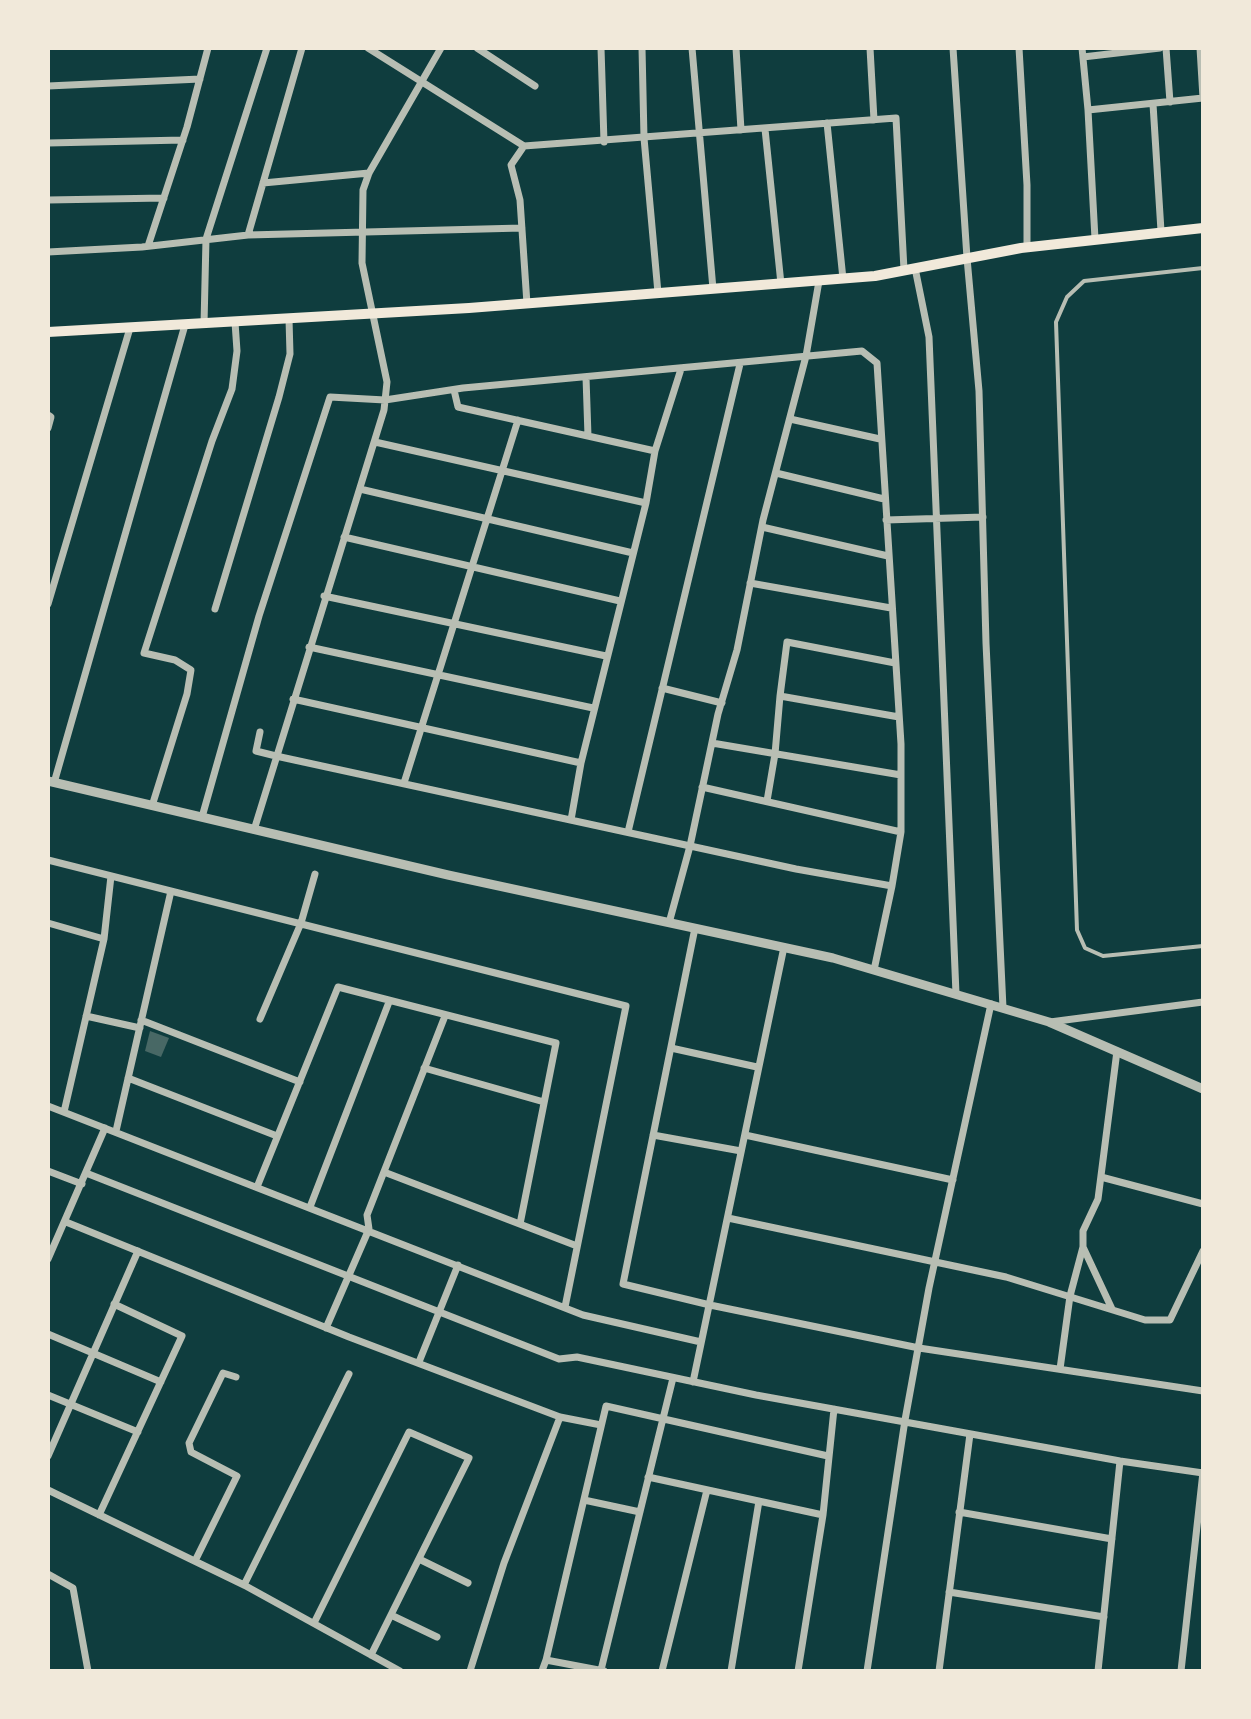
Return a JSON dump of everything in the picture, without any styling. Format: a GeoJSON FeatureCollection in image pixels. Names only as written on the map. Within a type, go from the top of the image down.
{"type":"FeatureCollection","features":[{"type":"Feature","properties":{"kind":"main road"},"geometry":{"type":"LineString","coordinates":[[48,332],[527,304],[843,279],[1027,247],[1203,228]]}},
{"type":"Feature","properties":{"kind":"street"},"geometry":{"type":"LineString","coordinates":[[148,246],[183,140],[208,48]]}},
{"type":"Feature","properties":{"kind":"street"},"geometry":{"type":"LineString","coordinates":[[204,324],[206,239],[267,48]]}},
{"type":"Feature","properties":{"kind":"street"},"geometry":{"type":"LineString","coordinates":[[248,235],[302,48]]}},
{"type":"Feature","properties":{"kind":"street"},"geometry":{"type":"LineString","coordinates":[[368,48],[524,146],[896,118],[910,269],[929,337],[956,994]]}},
{"type":"Feature","properties":{"kind":"street"},"geometry":{"type":"LineString","coordinates":[[254,830],[324,596],[375,442],[385,400],[387,382],[362,263],[363,190],[369,173],[441,48]]}},
{"type":"Feature","properties":{"kind":"street"},"geometry":{"type":"LineString","coordinates":[[477,48],[535,86]]}},
{"type":"Feature","properties":{"kind":"street"},"geometry":{"type":"LineString","coordinates":[[601,48],[604,142]]}},
{"type":"Feature","properties":{"kind":"street"},"geometry":{"type":"LineString","coordinates":[[642,48],[644,138],[658,293]]}},
{"type":"Feature","properties":{"kind":"street"},"geometry":{"type":"LineString","coordinates":[[692,48],[713,289]]}},
{"type":"Feature","properties":{"kind":"street"},"geometry":{"type":"LineString","coordinates":[[736,48],[741,130]]}},
{"type":"Feature","properties":{"kind":"street"},"geometry":{"type":"LineString","coordinates":[[870,48],[874,120]]}},
{"type":"Feature","properties":{"kind":"street"},"geometry":{"type":"LineString","coordinates":[[953,48],[979,391],[986,643],[1003,1008]]}},
{"type":"Feature","properties":{"kind":"street"},"geometry":{"type":"LineString","coordinates":[[1019,48],[1027,185],[1027,247]]}},
{"type":"Feature","properties":{"kind":"street"},"geometry":{"type":"LineString","coordinates":[[1082,48],[1095,239]]}},
{"type":"Feature","properties":{"kind":"street"},"geometry":{"type":"LineString","coordinates":[[1083,57],[1163,48],[1170,102]]}},
{"type":"Feature","properties":{"kind":"street"},"geometry":{"type":"LineString","coordinates":[[1088,110],[1203,98],[1200,48]]}},
{"type":"Feature","properties":{"kind":"street"},"geometry":{"type":"LineString","coordinates":[[48,86],[200,79]]}},
{"type":"Feature","properties":{"kind":"street"},"geometry":{"type":"LineString","coordinates":[[1153,104],[1161,231]]}},
{"type":"Feature","properties":{"kind":"street"},"geometry":{"type":"LineString","coordinates":[[827,123],[843,279]]}},
{"type":"Feature","properties":{"kind":"street"},"geometry":{"type":"LineString","coordinates":[[765,129],[781,284]]}},
{"type":"Feature","properties":{"kind":"street"},"geometry":{"type":"LineString","coordinates":[[48,143],[183,140]]}},
{"type":"Feature","properties":{"kind":"street"},"geometry":{"type":"LineString","coordinates":[[524,146],[511,165],[520,200],[527,304]]}},
{"type":"Feature","properties":{"kind":"street"},"geometry":{"type":"LineString","coordinates":[[263,183],[369,173]]}},
{"type":"Feature","properties":{"kind":"street"},"geometry":{"type":"LineString","coordinates":[[48,200],[164,198]]}},
{"type":"Feature","properties":{"kind":"street"},"geometry":{"type":"LineString","coordinates":[[48,252],[148,246],[248,235],[522,228]]}},
{"type":"Feature","properties":{"kind":"street"},"geometry":{"type":"LineString","coordinates":[[669,923],[737,650],[762,527],[806,356],[819,281]]}},
{"type":"Feature","properties":{"kind":"street"},"geometry":{"type":"LineString","coordinates":[[215,609],[290,354],[289,319]]}},
{"type":"Feature","properties":{"kind":"street"},"geometry":{"type":"LineString","coordinates":[[152,806],[187,694],[191,670],[175,660],[144,653],[212,441],[232,389],[237,351],[235,322]]}},
{"type":"Feature","properties":{"kind":"street"},"geometry":{"type":"LineString","coordinates":[[185,325],[51,782],[874,970],[1049,1022],[1203,1089]]}},
{"type":"Feature","properties":{"kind":"street"},"geometry":{"type":"LineString","coordinates":[[48,604],[130,328]]}},
{"type":"Feature","properties":{"kind":"street"},"geometry":{"type":"LineString","coordinates":[[202,817],[259,616],[330,397],[385,400],[454,390],[862,351],[877,363],[901,775],[901,832],[874,970]]}},
{"type":"Feature","properties":{"kind":"street"},"geometry":{"type":"LineString","coordinates":[[628,832],[740,364]]}},
{"type":"Feature","properties":{"kind":"street"},"geometry":{"type":"LineString","coordinates":[[571,820],[593,708],[646,503],[655,451],[681,369]]}},
{"type":"Feature","properties":{"kind":"street"},"geometry":{"type":"LineString","coordinates":[[586,377],[588,436]]}},
{"type":"Feature","properties":{"kind":"street"},"geometry":{"type":"LineString","coordinates":[[454,390],[458,407],[655,451]]}},
{"type":"Feature","properties":{"kind":"street"},"geometry":{"type":"LineString","coordinates":[[48,415],[51,417],[48,428]]}},
{"type":"Feature","properties":{"kind":"street"},"geometry":{"type":"LineString","coordinates":[[790,419],[880,439]]}},
{"type":"Feature","properties":{"kind":"street"},"geometry":{"type":"LineString","coordinates":[[404,783],[518,420]]}},
{"type":"Feature","properties":{"kind":"street"},"geometry":{"type":"LineString","coordinates":[[375,442],[646,503]]}},
{"type":"Feature","properties":{"kind":"street"},"geometry":{"type":"LineString","coordinates":[[776,473],[884,499]]}},
{"type":"Feature","properties":{"kind":"street"},"geometry":{"type":"LineString","coordinates":[[360,489],[633,553]]}},
{"type":"Feature","properties":{"kind":"street"},"geometry":{"type":"LineString","coordinates":[[886,520],[983,517]]}},
{"type":"Feature","properties":{"kind":"street"},"geometry":{"type":"LineString","coordinates":[[762,527],[888,556]]}},
{"type":"Feature","properties":{"kind":"street"},"geometry":{"type":"LineString","coordinates":[[344,537],[620,601]]}},
{"type":"Feature","properties":{"kind":"street"},"geometry":{"type":"LineString","coordinates":[[750,583],[891,608]]}},
{"type":"Feature","properties":{"kind":"street"},"geometry":{"type":"LineString","coordinates":[[324,596],[606,656]]}},
{"type":"Feature","properties":{"kind":"street"},"geometry":{"type":"LineString","coordinates":[[767,801],[787,642],[895,663]]}},
{"type":"Feature","properties":{"kind":"street"},"geometry":{"type":"LineString","coordinates":[[309,647],[593,708]]}},
{"type":"Feature","properties":{"kind":"street"},"geometry":{"type":"LineString","coordinates":[[662,688],[722,703]]}},
{"type":"Feature","properties":{"kind":"street"},"geometry":{"type":"LineString","coordinates":[[780,696],[899,717]]}},
{"type":"Feature","properties":{"kind":"street"},"geometry":{"type":"LineString","coordinates":[[293,699],[581,763]]}},
{"type":"Feature","properties":{"kind":"street"},"geometry":{"type":"LineString","coordinates":[[260,732],[256,751],[276,756],[690,846],[892,886]]}},
{"type":"Feature","properties":{"kind":"street"},"geometry":{"type":"LineString","coordinates":[[712,743],[901,775]]}},
{"type":"Feature","properties":{"kind":"street"},"geometry":{"type":"LineString","coordinates":[[702,787],[901,832]]}},
{"type":"Feature","properties":{"kind":"street"},"geometry":{"type":"LineString","coordinates":[[48,860],[626,1006],[565,1307]]}},
{"type":"Feature","properties":{"kind":"street"},"geometry":{"type":"LineString","coordinates":[[260,1019],[301,923],[315,874]]}},
{"type":"Feature","properties":{"kind":"street"},"geometry":{"type":"LineString","coordinates":[[64,1112],[104,939],[111,876]]}},
{"type":"Feature","properties":{"kind":"street"},"geometry":{"type":"LineString","coordinates":[[116,1131],[171,891]]}},
{"type":"Feature","properties":{"kind":"street"},"geometry":{"type":"LineString","coordinates":[[48,923],[104,939]]}},
{"type":"Feature","properties":{"kind":"street"},"geometry":{"type":"LineString","coordinates":[[695,928],[623,1284],[919,1348],[1203,1391]]}},
{"type":"Feature","properties":{"kind":"street"},"geometry":{"type":"LineString","coordinates":[[693,1382],[784,947]]}},
{"type":"Feature","properties":{"kind":"street"},"geometry":{"type":"LineString","coordinates":[[257,1187],[338,987],[556,1043],[520,1224]]}},
{"type":"Feature","properties":{"kind":"street"},"geometry":{"type":"LineString","coordinates":[[310,1207],[389,1002]]}},
{"type":"Feature","properties":{"kind":"street"},"geometry":{"type":"LineString","coordinates":[[1049,1022],[1203,1002]]}},
{"type":"Feature","properties":{"kind":"street"},"geometry":{"type":"LineString","coordinates":[[867,1671],[905,1420],[935,1262],[991,1004]]}},
{"type":"Feature","properties":{"kind":"street"},"geometry":{"type":"LineString","coordinates":[[86,1016],[140,1024],[300,1082]]}},
{"type":"Feature","properties":{"kind":"street"},"geometry":{"type":"LineString","coordinates":[[326,1328],[369,1229],[367,1215],[445,1016]]}},
{"type":"Feature","properties":{"kind":"street"},"geometry":{"type":"LineString","coordinates":[[671,1048],[757,1067]]}},
{"type":"Feature","properties":{"kind":"street"},"geometry":{"type":"LineString","coordinates":[[1060,1369],[1070,1296],[1083,1247],[1083,1231],[1098,1199],[1117,1051]]}},
{"type":"Feature","properties":{"kind":"street"},"geometry":{"type":"LineString","coordinates":[[424,1068],[544,1102]]}},
{"type":"Feature","properties":{"kind":"street"},"geometry":{"type":"LineString","coordinates":[[128,1078],[277,1136]]}},
{"type":"Feature","properties":{"kind":"street"},"geometry":{"type":"LineString","coordinates":[[48,1106],[583,1315],[701,1342]]}},
{"type":"Feature","properties":{"kind":"street"},"geometry":{"type":"LineString","coordinates":[[48,1259],[105,1128]]}},
{"type":"Feature","properties":{"kind":"street"},"geometry":{"type":"LineString","coordinates":[[653,1135],[741,1151]]}},
{"type":"Feature","properties":{"kind":"street"},"geometry":{"type":"LineString","coordinates":[[745,1135],[953,1180]]}},
{"type":"Feature","properties":{"kind":"street"},"geometry":{"type":"LineString","coordinates":[[48,1171],[82,1184]]}},
{"type":"Feature","properties":{"kind":"street"},"geometry":{"type":"LineString","coordinates":[[384,1172],[577,1246]]}},
{"type":"Feature","properties":{"kind":"street"},"geometry":{"type":"LineString","coordinates":[[86,1173],[559,1359],[577,1357],[970,1434],[1120,1461],[1203,1472],[1181,1671]]}},
{"type":"Feature","properties":{"kind":"street"},"geometry":{"type":"LineString","coordinates":[[1101,1177],[1203,1204]]}},
{"type":"Feature","properties":{"kind":"street"},"geometry":{"type":"LineString","coordinates":[[728,1218],[1006,1277],[1145,1320],[1170,1320],[1203,1251]]}},
{"type":"Feature","properties":{"kind":"street"},"geometry":{"type":"LineString","coordinates":[[66,1222],[326,1328],[560,1417],[601,1425]]}},
{"type":"Feature","properties":{"kind":"street"},"geometry":{"type":"LineString","coordinates":[[1083,1247],[1112,1309]]}},
{"type":"Feature","properties":{"kind":"street"},"geometry":{"type":"LineString","coordinates":[[48,1456],[138,1251]]}},
{"type":"Feature","properties":{"kind":"street"},"geometry":{"type":"LineString","coordinates":[[419,1362],[458,1265]]}},
{"type":"Feature","properties":{"kind":"street"},"geometry":{"type":"LineString","coordinates":[[99,1515],[182,1336],[114,1304]]}},
{"type":"Feature","properties":{"kind":"street"},"geometry":{"type":"LineString","coordinates":[[48,1334],[161,1382]]}},
{"type":"Feature","properties":{"kind":"street"},"geometry":{"type":"LineString","coordinates":[[195,1561],[237,1476],[191,1452],[189,1443],[223,1373],[236,1377]]}},
{"type":"Feature","properties":{"kind":"street"},"geometry":{"type":"LineString","coordinates":[[244,1585],[349,1374]]}},
{"type":"Feature","properties":{"kind":"street"},"geometry":{"type":"LineString","coordinates":[[546,1660],[603,1671],[673,1378]]}},
{"type":"Feature","properties":{"kind":"street"},"geometry":{"type":"LineString","coordinates":[[48,1395],[138,1432]]}},
{"type":"Feature","properties":{"kind":"street"},"geometry":{"type":"LineString","coordinates":[[542,1671],[606,1406],[828,1456]]}},
{"type":"Feature","properties":{"kind":"street"},"geometry":{"type":"LineString","coordinates":[[798,1671],[823,1515],[834,1409]]}},
{"type":"Feature","properties":{"kind":"street"},"geometry":{"type":"LineString","coordinates":[[470,1671],[504,1563],[560,1417]]}},
{"type":"Feature","properties":{"kind":"street"},"geometry":{"type":"LineString","coordinates":[[314,1623],[409,1432],[469,1458],[371,1655]]}},
{"type":"Feature","properties":{"kind":"street"},"geometry":{"type":"LineString","coordinates":[[939,1671],[970,1434]]}},
{"type":"Feature","properties":{"kind":"street"},"geometry":{"type":"LineString","coordinates":[[1098,1671],[1120,1461]]}},
{"type":"Feature","properties":{"kind":"street"},"geometry":{"type":"LineString","coordinates":[[648,1477],[823,1515]]}},
{"type":"Feature","properties":{"kind":"street"},"geometry":{"type":"LineString","coordinates":[[48,1490],[244,1585],[400,1671]]}},
{"type":"Feature","properties":{"kind":"street"},"geometry":{"type":"LineString","coordinates":[[662,1671],[707,1490]]}},
{"type":"Feature","properties":{"kind":"street"},"geometry":{"type":"LineString","coordinates":[[584,1500],[640,1512]]}},
{"type":"Feature","properties":{"kind":"street"},"geometry":{"type":"LineString","coordinates":[[731,1671],[759,1501]]}},
{"type":"Feature","properties":{"kind":"street"},"geometry":{"type":"LineString","coordinates":[[959,1512],[1112,1539]]}},
{"type":"Feature","properties":{"kind":"street"},"geometry":{"type":"LineString","coordinates":[[419,1559],[468,1583]]}},
{"type":"Feature","properties":{"kind":"street"},"geometry":{"type":"LineString","coordinates":[[48,1574],[73,1588],[88,1671]]}},
{"type":"Feature","properties":{"kind":"street"},"geometry":{"type":"LineString","coordinates":[[949,1592],[1104,1617]]}},
{"type":"Feature","properties":{"kind":"street"},"geometry":{"type":"LineString","coordinates":[[391,1615],[437,1637]]}},
{"type":"Feature","properties":{"kind":"lane"},"geometry":{"type":"LineString","coordinates":[[1203,268],[1084,281],[1067,297],[1056,322],[1077,930],[1085,948],[1103,956],[1203,946]]}},
{"type":"Feature","properties":{"kind":"building"},"geometry":{"type":"Polygon","coordinates":[[[150,1031],[169,1038],[161,1057],[145,1051],[150,1031]]]}}]}
